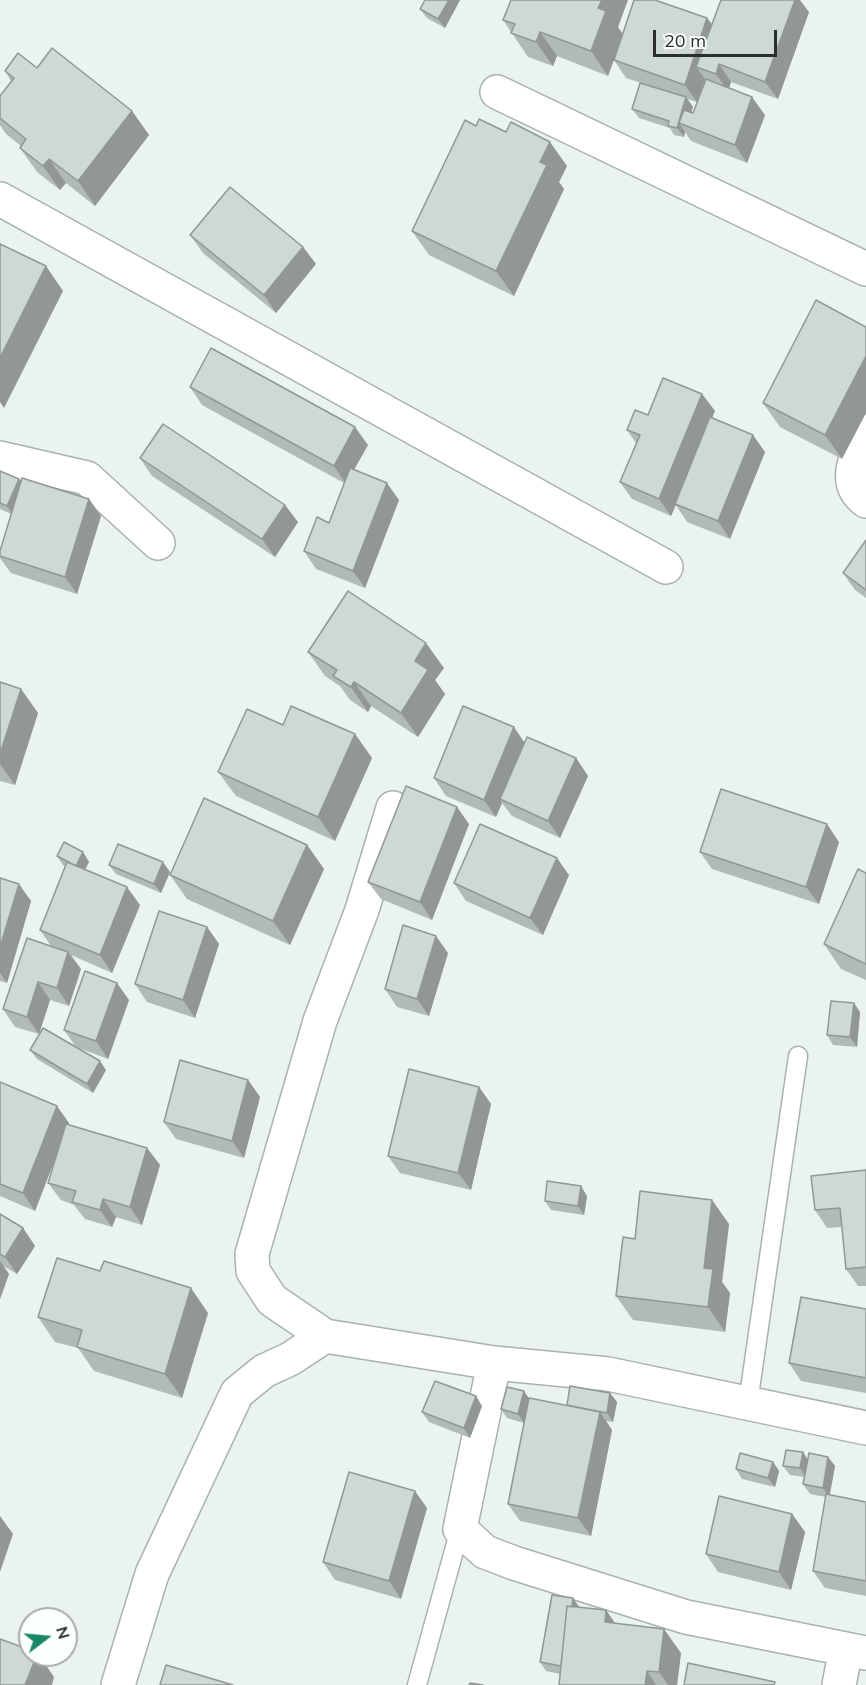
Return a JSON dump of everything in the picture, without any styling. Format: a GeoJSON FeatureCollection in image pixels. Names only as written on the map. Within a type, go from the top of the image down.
{"type":"FeatureCollection","features":[{"type":"Feature","properties":{"kind":"street"},"geometry":{"type":"LineString","coordinates":[[497,92],[866,269]]}},
{"type":"Feature","properties":{"kind":"street"},"geometry":{"type":"LineString","coordinates":[[0,199],[666,567]]}},
{"type":"Feature","properties":{"kind":"street"},"geometry":{"type":"LineString","coordinates":[[866,431],[852,468],[855,490],[866,501]]}},
{"type":"Feature","properties":{"kind":"street"},"geometry":{"type":"LineString","coordinates":[[0,458],[87,478],[158,543]]}},
{"type":"Feature","properties":{"kind":"street"},"geometry":{"type":"LineString","coordinates":[[393,808],[362,910],[320,1021],[252,1254],[253,1271],[272,1300],[325,1336],[494,1363],[608,1374],[866,1428]]}},
{"type":"Feature","properties":{"kind":"street"},"geometry":{"type":"LineString","coordinates":[[118,1685],[152,1574],[237,1393],[264,1371],[290,1359],[325,1336]]}},
{"type":"Feature","properties":{"kind":"street"},"geometry":{"type":"LineString","coordinates":[[494,1363],[460,1529],[485,1552],[675,1613],[856,1651],[839,1685]]}},
{"type":"Feature","properties":{"kind":"lane"},"geometry":{"type":"LineString","coordinates":[[748,1403],[798,1056]]}},
{"type":"Feature","properties":{"kind":"lane"},"geometry":{"type":"LineString","coordinates":[[417,1685],[460,1529]]}},
{"type":"Feature","properties":{"kind":"building"},"geometry":{"type":"Polygon","coordinates":[[[425,0],[449,0],[438,19],[420,9],[425,0]]]}},
{"type":"Feature","properties":{"kind":"building"},"geometry":{"type":"Polygon","coordinates":[[[511,0],[602,0],[598,8],[606,11],[591,51],[540,32],[536,42],[511,33],[515,24],[503,20],[511,0]]]}},
{"type":"Feature","properties":{"kind":"building"},"geometry":{"type":"Polygon","coordinates":[[[634,0],[655,0],[707,18],[685,85],[614,60],[634,0]]]}},
{"type":"Feature","properties":{"kind":"building"},"geometry":{"type":"Polygon","coordinates":[[[721,0],[795,0],[765,82],[719,64],[716,74],[696,67],[721,0]]]}},
{"type":"Feature","properties":{"kind":"building"},"geometry":{"type":"Polygon","coordinates":[[[52,48],[132,111],[78,181],[49,159],[43,166],[20,148],[26,139],[0,118],[0,96],[14,78],[5,71],[18,53],[37,68],[52,48]]]}},
{"type":"Feature","properties":{"kind":"building"},"geometry":{"type":"Polygon","coordinates":[[[706,79],[752,97],[735,145],[679,123],[684,110],[693,113],[706,79]]]}},
{"type":"Feature","properties":{"kind":"building"},"geometry":{"type":"Polygon","coordinates":[[[640,83],[686,97],[677,128],[668,126],[669,121],[632,109],[640,83]]]}},
{"type":"Feature","properties":{"kind":"building"},"geometry":{"type":"Polygon","coordinates":[[[479,119],[506,132],[511,122],[550,142],[540,162],[547,165],[496,271],[412,231],[465,120],[476,126],[479,119]]]}},
{"type":"Feature","properties":{"kind":"building"},"geometry":{"type":"Polygon","coordinates":[[[230,187],[303,247],[264,295],[190,235],[230,187]]]}},
{"type":"Feature","properties":{"kind":"building"},"geometry":{"type":"Polygon","coordinates":[[[0,244],[46,266],[0,358],[0,244]]]}},
{"type":"Feature","properties":{"kind":"building"},"geometry":{"type":"Polygon","coordinates":[[[816,300],[866,327],[866,356],[825,435],[763,403],[816,300]]]}},
{"type":"Feature","properties":{"kind":"building"},"geometry":{"type":"Polygon","coordinates":[[[211,348],[355,427],[334,466],[190,387],[211,348]]]}},
{"type":"Feature","properties":{"kind":"building"},"geometry":{"type":"Polygon","coordinates":[[[663,378],[702,394],[659,499],[620,482],[640,435],[627,430],[635,410],[648,415],[663,378]]]}},
{"type":"Feature","properties":{"kind":"building"},"geometry":{"type":"Polygon","coordinates":[[[710,417],[753,435],[718,521],[675,504],[710,417]]]}},
{"type":"Feature","properties":{"kind":"building"},"geometry":{"type":"Polygon","coordinates":[[[163,424],[285,505],[262,539],[140,458],[163,424]]]}},
{"type":"Feature","properties":{"kind":"building"},"geometry":{"type":"Polygon","coordinates":[[[350,468],[387,483],[353,571],[304,551],[317,517],[329,523],[350,468]]]}},
{"type":"Feature","properties":{"kind":"building"},"geometry":{"type":"Polygon","coordinates":[[[0,471],[19,479],[7,506],[0,503],[0,471]]]}},
{"type":"Feature","properties":{"kind":"building"},"geometry":{"type":"Polygon","coordinates":[[[22,478],[89,499],[65,577],[0,556],[22,478]]]}},
{"type":"Feature","properties":{"kind":"building"},"geometry":{"type":"Polygon","coordinates":[[[866,540],[866,590],[843,573],[866,540]]]}},
{"type":"Feature","properties":{"kind":"building"},"geometry":{"type":"Polygon","coordinates":[[[348,591],[426,643],[415,661],[428,670],[401,713],[354,682],[351,687],[333,676],[337,670],[308,652],[348,591]]]}},
{"type":"Feature","properties":{"kind":"building"},"geometry":{"type":"Polygon","coordinates":[[[0,682],[21,689],[0,754],[0,682]]]}},
{"type":"Feature","properties":{"kind":"building"},"geometry":{"type":"Polygon","coordinates":[[[291,706],[355,734],[318,817],[218,772],[247,709],[283,725],[291,706]]]}},
{"type":"Feature","properties":{"kind":"building"},"geometry":{"type":"Polygon","coordinates":[[[463,706],[514,727],[484,800],[434,778],[463,706]]]}},
{"type":"Feature","properties":{"kind":"building"},"geometry":{"type":"Polygon","coordinates":[[[527,737],[576,758],[548,821],[500,799],[527,737]]]}},
{"type":"Feature","properties":{"kind":"building"},"geometry":{"type":"Polygon","coordinates":[[[406,786],[457,807],[420,902],[368,882],[406,786]]]}},
{"type":"Feature","properties":{"kind":"building"},"geometry":{"type":"Polygon","coordinates":[[[721,789],[827,824],[806,887],[700,852],[721,789]]]}},
{"type":"Feature","properties":{"kind":"building"},"geometry":{"type":"Polygon","coordinates":[[[204,798],[307,845],[273,921],[170,875],[204,798]]]}},
{"type":"Feature","properties":{"kind":"building"},"geometry":{"type":"Polygon","coordinates":[[[480,824],[557,858],[530,918],[454,883],[480,824]]]}},
{"type":"Feature","properties":{"kind":"building"},"geometry":{"type":"Polygon","coordinates":[[[64,842],[83,852],[76,866],[57,856],[64,842]]]}},
{"type":"Feature","properties":{"kind":"building"},"geometry":{"type":"Polygon","coordinates":[[[118,844],[163,862],[154,884],[109,865],[118,844]]]}},
{"type":"Feature","properties":{"kind":"building"},"geometry":{"type":"Polygon","coordinates":[[[67,862],[127,887],[100,955],[40,930],[67,862]]]}},
{"type":"Feature","properties":{"kind":"building"},"geometry":{"type":"Polygon","coordinates":[[[858,869],[866,873],[866,964],[824,944],[858,869]]]}},
{"type":"Feature","properties":{"kind":"building"},"geometry":{"type":"Polygon","coordinates":[[[0,878],[19,884],[0,947],[0,878]]]}},
{"type":"Feature","properties":{"kind":"building"},"geometry":{"type":"Polygon","coordinates":[[[159,911],[207,927],[183,1000],[135,984],[159,911]]]}},
{"type":"Feature","properties":{"kind":"building"},"geometry":{"type":"Polygon","coordinates":[[[403,925],[436,936],[417,999],[385,989],[403,925]]]}},
{"type":"Feature","properties":{"kind":"building"},"geometry":{"type":"Polygon","coordinates":[[[27,938],[68,952],[57,988],[38,982],[27,1017],[3,1009],[27,938]]]}},
{"type":"Feature","properties":{"kind":"building"},"geometry":{"type":"Polygon","coordinates":[[[85,971],[117,983],[96,1041],[64,1030],[85,971]]]}},
{"type":"Feature","properties":{"kind":"building"},"geometry":{"type":"Polygon","coordinates":[[[831,1001],[854,1003],[850,1037],[827,1035],[831,1001]]]}},
{"type":"Feature","properties":{"kind":"building"},"geometry":{"type":"Polygon","coordinates":[[[43,1028],[100,1061],[87,1084],[30,1050],[43,1028]]]}},
{"type":"Feature","properties":{"kind":"building"},"geometry":{"type":"Polygon","coordinates":[[[180,1060],[248,1080],[232,1141],[164,1122],[180,1060]]]}},
{"type":"Feature","properties":{"kind":"building"},"geometry":{"type":"Polygon","coordinates":[[[409,1069],[479,1087],[458,1173],[388,1156],[409,1069]]]}},
{"type":"Feature","properties":{"kind":"building"},"geometry":{"type":"Polygon","coordinates":[[[0,1082],[57,1106],[23,1193],[0,1184],[0,1082]]]}},
{"type":"Feature","properties":{"kind":"building"},"geometry":{"type":"Polygon","coordinates":[[[66,1124],[147,1148],[130,1207],[103,1199],[100,1210],[72,1202],[76,1191],[48,1183],[66,1124]]]}},
{"type":"Feature","properties":{"kind":"building"},"geometry":{"type":"Polygon","coordinates":[[[866,1170],[866,1267],[846,1269],[840,1208],[815,1210],[811,1176],[866,1170]]]}},
{"type":"Feature","properties":{"kind":"building"},"geometry":{"type":"Polygon","coordinates":[[[547,1181],[581,1186],[578,1206],[545,1201],[547,1181]]]}},
{"type":"Feature","properties":{"kind":"building"},"geometry":{"type":"Polygon","coordinates":[[[640,1191],[712,1200],[704,1268],[713,1269],[708,1307],[616,1296],[623,1237],[635,1239],[640,1191]]]}},
{"type":"Feature","properties":{"kind":"building"},"geometry":{"type":"Polygon","coordinates":[[[0,1214],[23,1228],[5,1257],[0,1254],[0,1214]]]}},
{"type":"Feature","properties":{"kind":"building"},"geometry":{"type":"Polygon","coordinates":[[[57,1258],[100,1271],[104,1261],[191,1288],[165,1374],[77,1347],[82,1330],[38,1317],[57,1258]]]}},
{"type":"Feature","properties":{"kind":"building"},"geometry":{"type":"Polygon","coordinates":[[[801,1297],[866,1309],[866,1378],[789,1363],[801,1297]]]}},
{"type":"Feature","properties":{"kind":"building"},"geometry":{"type":"Polygon","coordinates":[[[435,1381],[476,1396],[464,1428],[422,1412],[435,1381]]]}},
{"type":"Feature","properties":{"kind":"building"},"geometry":{"type":"Polygon","coordinates":[[[570,1386],[610,1393],[607,1413],[567,1405],[570,1386]]]}},
{"type":"Feature","properties":{"kind":"building"},"geometry":{"type":"Polygon","coordinates":[[[507,1387],[524,1391],[518,1414],[501,1409],[507,1387]]]}},
{"type":"Feature","properties":{"kind":"building"},"geometry":{"type":"Polygon","coordinates":[[[529,1398],[600,1412],[578,1518],[508,1504],[529,1398]]]}},
{"type":"Feature","properties":{"kind":"building"},"geometry":{"type":"Polygon","coordinates":[[[786,1450],[803,1452],[800,1468],[783,1466],[786,1450]]]}},
{"type":"Feature","properties":{"kind":"building"},"geometry":{"type":"Polygon","coordinates":[[[740,1453],[773,1462],[768,1478],[736,1469],[740,1453]]]}},
{"type":"Feature","properties":{"kind":"building"},"geometry":{"type":"Polygon","coordinates":[[[809,1453],[828,1457],[823,1488],[803,1484],[809,1453]]]}},
{"type":"Feature","properties":{"kind":"building"},"geometry":{"type":"Polygon","coordinates":[[[349,1472],[415,1491],[389,1581],[323,1562],[349,1472]]]}},
{"type":"Feature","properties":{"kind":"building"},"geometry":{"type":"Polygon","coordinates":[[[826,1494],[866,1502],[866,1581],[813,1571],[826,1494]]]}},
{"type":"Feature","properties":{"kind":"building"},"geometry":{"type":"Polygon","coordinates":[[[719,1496],[792,1514],[779,1572],[706,1554],[719,1496]]]}},
{"type":"Feature","properties":{"kind":"building"},"geometry":{"type":"Polygon","coordinates":[[[552,1595],[573,1598],[572,1607],[567,1606],[561,1666],[540,1662],[552,1595]]]}},
{"type":"Feature","properties":{"kind":"building"},"geometry":{"type":"Polygon","coordinates":[[[567,1606],[606,1610],[605,1622],[664,1629],[659,1672],[647,1671],[645,1685],[559,1685],[567,1606]]]}},
{"type":"Feature","properties":{"kind":"building"},"geometry":{"type":"Polygon","coordinates":[[[0,1639],[18,1646],[18,1667],[32,1667],[25,1685],[0,1685],[0,1639]]]}},
{"type":"Feature","properties":{"kind":"building"},"geometry":{"type":"Polygon","coordinates":[[[688,1663],[775,1682],[774,1685],[684,1685],[688,1663]]]}},
{"type":"Feature","properties":{"kind":"building"},"geometry":{"type":"Polygon","coordinates":[[[166,1665],[233,1685],[160,1685],[166,1665]]]}}]}
